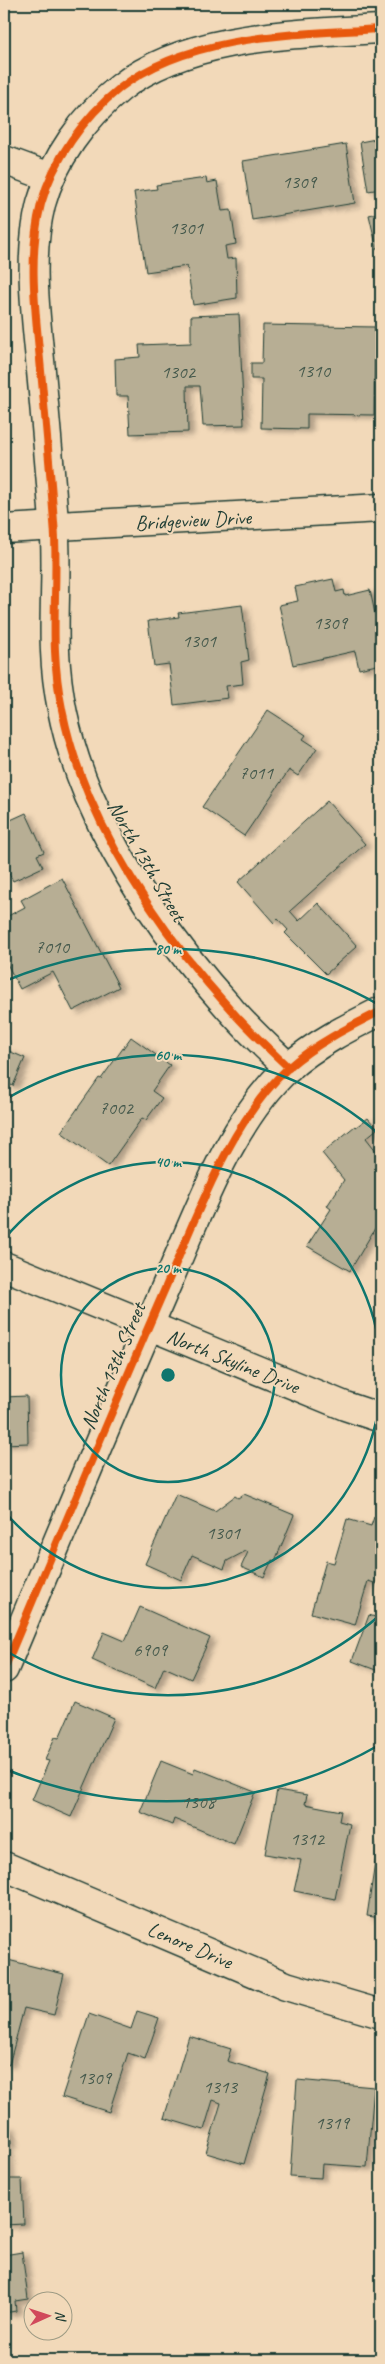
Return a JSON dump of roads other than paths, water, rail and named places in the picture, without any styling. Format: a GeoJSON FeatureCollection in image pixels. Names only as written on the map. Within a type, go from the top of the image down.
{"type":"FeatureCollection","features":[{"type":"Feature","properties":{"kind":"street","name":"North 13th Street"},"geometry":{"type":"LineString","coordinates":[[4,1669],[149,1326],[224,1156],[261,1100],[289,1068],[232,1011],[164,928],[119,856],[89,796],[75,756],[63,709],[55,654],[55,528],[32,275],[41,206],[50,177],[72,141],[97,110],[134,79],[179,56],[211,47],[252,40],[381,28]]}},
{"type":"Feature","properties":{"kind":"street"},"geometry":{"type":"LineString","coordinates":[[4,160],[50,177]]}},
{"type":"Feature","properties":{"kind":"street","name":"Bridgeview Drive"},"geometry":{"type":"LineString","coordinates":[[4,529],[55,528],[381,508]]}},
{"type":"Feature","properties":{"kind":"street"},"geometry":{"type":"LineString","coordinates":[[289,1068],[341,1031],[381,1011]]}},
{"type":"Feature","properties":{"kind":"street","name":"North Skyline Drive"},"geometry":{"type":"LineString","coordinates":[[4,1266],[345,1406],[381,1418]]}},
{"type":"Feature","properties":{"kind":"street","name":"Lenore Drive"},"geometry":{"type":"LineString","coordinates":[[4,1866],[286,1986],[381,2014]]}}]}
